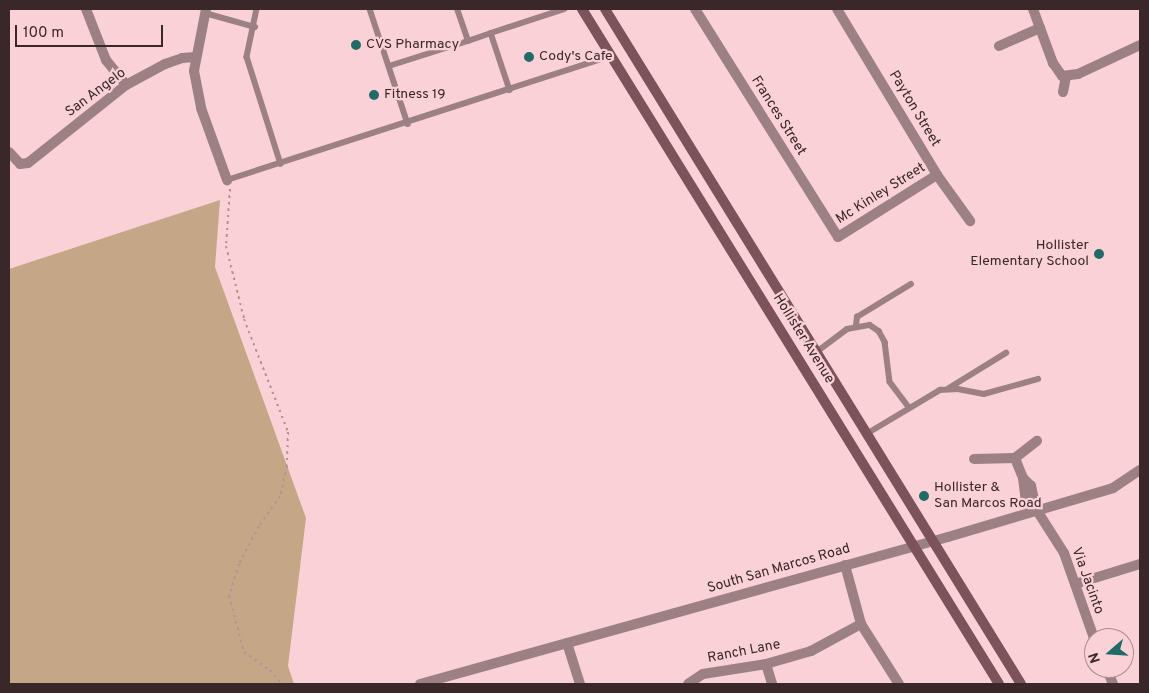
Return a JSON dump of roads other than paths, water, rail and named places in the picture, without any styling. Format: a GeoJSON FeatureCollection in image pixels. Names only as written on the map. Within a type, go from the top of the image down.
{"type":"FeatureCollection","features":[{"type":"Feature","properties":{"kind":"main road","name":"Hollister Avenue"},"geometry":{"type":"LineString","coordinates":[[582,9],[999,684]]}},
{"type":"Feature","properties":{"kind":"main road","name":"Hollister Avenue"},"geometry":{"type":"LineString","coordinates":[[605,9],[818,351],[1021,684]]}},
{"type":"Feature","properties":{"kind":"street"},"geometry":{"type":"LineString","coordinates":[[86,9],[106,60],[126,85]]}},
{"type":"Feature","properties":{"kind":"street","name":"Frances Street"},"geometry":{"type":"LineString","coordinates":[[695,9],[838,237]]}},
{"type":"Feature","properties":{"kind":"street","name":"Payton Street"},"geometry":{"type":"LineString","coordinates":[[837,9],[938,175],[970,221]]}},
{"type":"Feature","properties":{"kind":"street"},"geometry":{"type":"LineString","coordinates":[[1033,9],[1053,63],[1064,77],[1063,92]]}},
{"type":"Feature","properties":{"kind":"street"},"geometry":{"type":"LineString","coordinates":[[206,11],[195,57],[194,71],[201,108],[227,180]]}},
{"type":"Feature","properties":{"kind":"street"},"geometry":{"type":"LineString","coordinates":[[999,46],[1040,28]]}},
{"type":"Feature","properties":{"kind":"street"},"geometry":{"type":"LineString","coordinates":[[1064,77],[1140,45]]}},
{"type":"Feature","properties":{"kind":"street","name":"San Angelo"},"geometry":{"type":"LineString","coordinates":[[9,152],[20,164],[28,163],[126,85],[164,64],[182,58],[195,57]]}},
{"type":"Feature","properties":{"kind":"street","name":"Mc Kinley Street"},"geometry":{"type":"LineString","coordinates":[[838,237],[938,175]]}},
{"type":"Feature","properties":{"kind":"street"},"geometry":{"type":"LineString","coordinates":[[974,459],[1015,458],[1037,441]]}},
{"type":"Feature","properties":{"kind":"street","name":"Via Jacinto"},"geometry":{"type":"LineString","coordinates":[[1015,458],[1023,478],[1031,486],[1036,509],[1064,553],[1090,628]]}},
{"type":"Feature","properties":{"kind":"street","name":"South San Marcos Road"},"geometry":{"type":"LineString","coordinates":[[420,684],[933,541],[1036,509],[1113,488],[1140,470]]}},
{"type":"Feature","properties":{"kind":"street"},"geometry":{"type":"LineString","coordinates":[[1075,584],[1140,564]]}},
{"type":"Feature","properties":{"kind":"street"},"geometry":{"type":"LineString","coordinates":[[845,565],[861,624],[899,684]]}},
{"type":"Feature","properties":{"kind":"street","name":"Ranch Lane"},"geometry":{"type":"LineString","coordinates":[[688,684],[703,674],[766,664],[811,651],[861,624]]}},
{"type":"Feature","properties":{"kind":"street"},"geometry":{"type":"LineString","coordinates":[[567,642],[580,684]]}},
{"type":"Feature","properties":{"kind":"street"},"geometry":{"type":"LineString","coordinates":[[766,664],[772,684]]}},
{"type":"Feature","properties":{"kind":"lane"},"geometry":{"type":"LineString","coordinates":[[258,9],[247,57],[281,164]]}},
{"type":"Feature","properties":{"kind":"lane"},"geometry":{"type":"LineString","coordinates":[[370,9],[408,124]]}},
{"type":"Feature","properties":{"kind":"lane"},"geometry":{"type":"LineString","coordinates":[[457,9],[468,41]]}},
{"type":"Feature","properties":{"kind":"lane"},"geometry":{"type":"LineString","coordinates":[[389,66],[564,9]]}},
{"type":"Feature","properties":{"kind":"lane"},"geometry":{"type":"LineString","coordinates":[[206,11],[255,28]]}},
{"type":"Feature","properties":{"kind":"lane"},"geometry":{"type":"LineString","coordinates":[[492,33],[510,90]]}},
{"type":"Feature","properties":{"kind":"lane"},"geometry":{"type":"LineString","coordinates":[[227,180],[408,124],[611,56]]}},
{"type":"Feature","properties":{"kind":"lane"},"geometry":{"type":"LineString","coordinates":[[856,325],[857,317],[911,284]]}},
{"type":"Feature","properties":{"kind":"lane"},"geometry":{"type":"LineString","coordinates":[[818,351],[856,325],[870,325],[879,331],[885,342],[886,374],[910,407]]}},
{"type":"Feature","properties":{"kind":"lane"},"geometry":{"type":"LineString","coordinates":[[868,433],[910,407],[949,388],[1006,353]]}},
{"type":"Feature","properties":{"kind":"lane"},"geometry":{"type":"LineString","coordinates":[[949,388],[984,394],[1038,379]]}},
{"type":"Feature","properties":{"kind":"place","name":"CVS Pharmacy"},"geometry":{"type":"Point","coordinates":[356,45]}},
{"type":"Feature","properties":{"kind":"place","name":"Cody's Cafe"},"geometry":{"type":"Point","coordinates":[529,57]}},
{"type":"Feature","properties":{"kind":"place","name":"Fitness 19"},"geometry":{"type":"Point","coordinates":[374,95]}},
{"type":"Feature","properties":{"kind":"place","name":"Hollister Elementary School"},"geometry":{"type":"Point","coordinates":[1099,254]}},
{"type":"Feature","properties":{"kind":"place","name":"Hollister & San Marcos Road"},"geometry":{"type":"Point","coordinates":[924,496]}}]}
